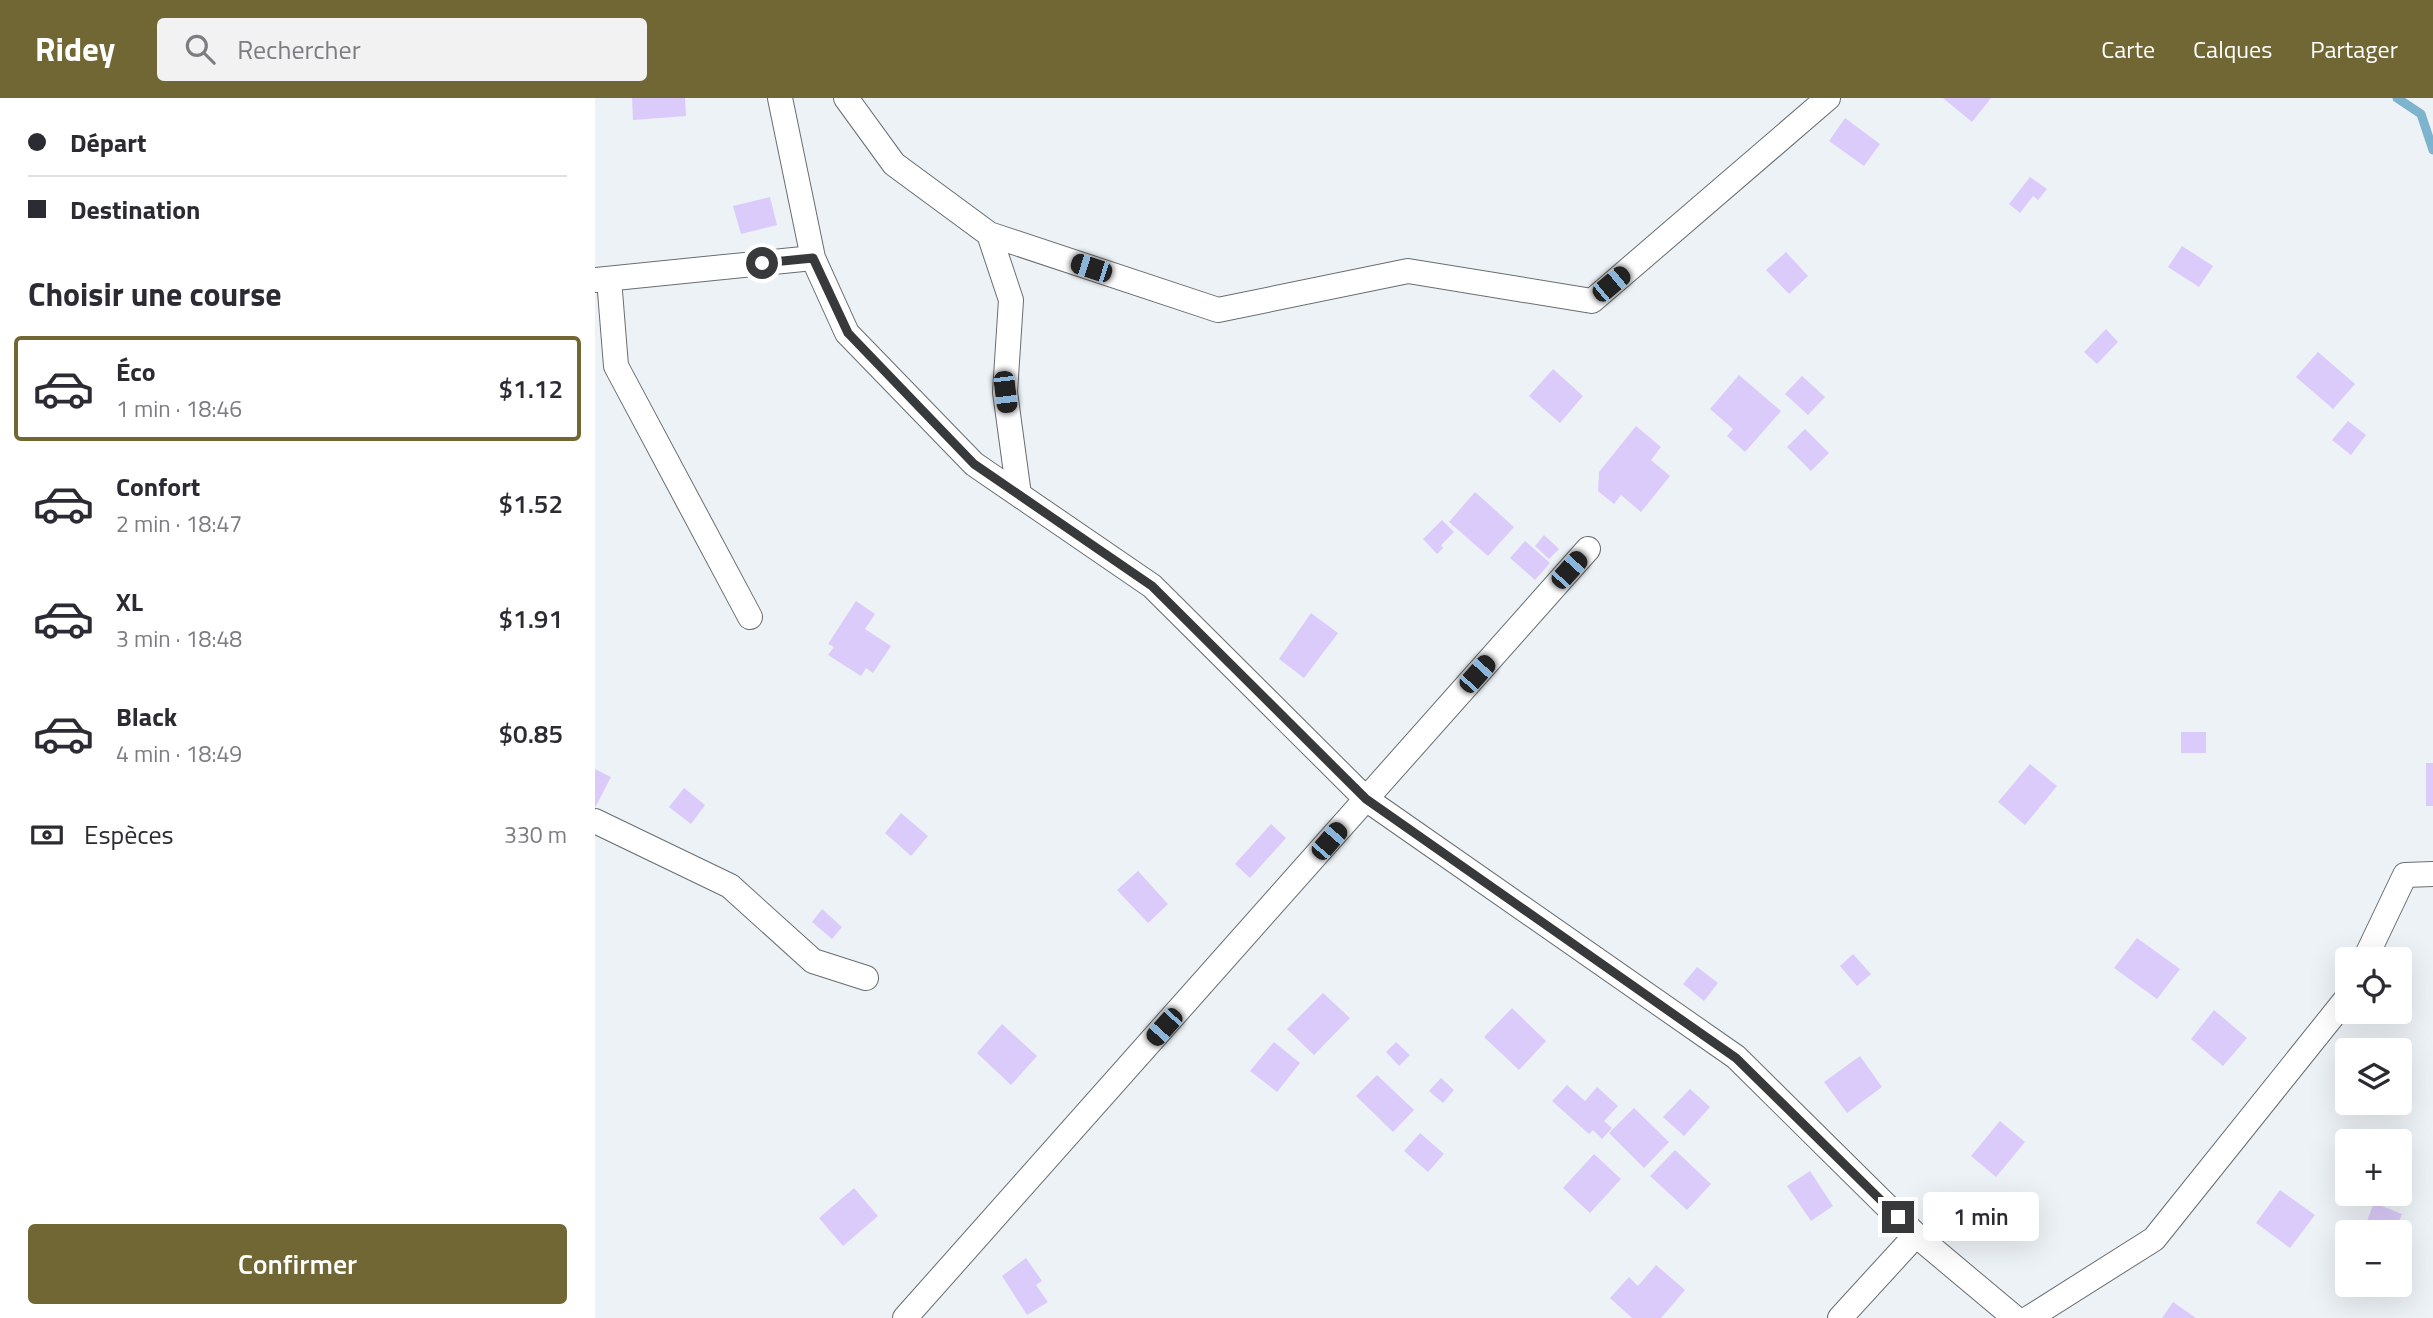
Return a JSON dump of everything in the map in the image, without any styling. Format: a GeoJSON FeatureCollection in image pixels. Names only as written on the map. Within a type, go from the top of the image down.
{"type":"FeatureCollection","features":[{"type":"Feature","properties":{"kind":"street"},"geometry":{"type":"LineString","coordinates":[[780,98],[813,258],[848,333],[974,464],[1152,586],[1366,799],[1736,1058],[1916,1235],[2015,1318]]}},
{"type":"Feature","properties":{"kind":"street"},"geometry":{"type":"LineString","coordinates":[[846,98],[894,164],[989,234],[1218,310],[1408,271],[1592,301],[1828,98]]}},
{"type":"Feature","properties":{"kind":"street"},"geometry":{"type":"LineString","coordinates":[[989,234],[1011,300],[1005,392],[1019,495]]}},
{"type":"Feature","properties":{"kind":"street"},"geometry":{"type":"LineString","coordinates":[[750,617],[616,366],[602,279],[813,258]]}},
{"type":"Feature","properties":{"kind":"street"},"geometry":{"type":"LineString","coordinates":[[905,1318],[1588,549]]}},
{"type":"Feature","properties":{"kind":"street"},"geometry":{"type":"LineString","coordinates":[[595,821],[730,886],[813,961],[866,978]]}},
{"type":"Feature","properties":{"kind":"street"},"geometry":{"type":"LineString","coordinates":[[2371,947],[2405,875],[2433,874]]}},
{"type":"Feature","properties":{"kind":"street"},"geometry":{"type":"LineString","coordinates":[[2029,1318],[2154,1239],[2335,1013]]}},
{"type":"Feature","properties":{"kind":"street"},"geometry":{"type":"LineString","coordinates":[[1840,1318],[1916,1235]]}},
{"type":"Feature","properties":{"kind":"building"},"geometry":{"type":"Polygon","coordinates":[[[632,98],[685,98],[686,116],[633,120],[632,98]]]}},
{"type":"Feature","properties":{"kind":"building"},"geometry":{"type":"Polygon","coordinates":[[[1943,98],[1991,98],[1972,122],[1943,98]]]}},
{"type":"Feature","properties":{"kind":"building"},"geometry":{"type":"Polygon","coordinates":[[[1845,118],[1880,144],[1864,166],[1829,141],[1845,118]]]}},
{"type":"Feature","properties":{"kind":"building"},"geometry":{"type":"Polygon","coordinates":[[[2030,177],[2047,189],[2038,200],[2033,196],[2020,213],[2009,204],[2030,177]]]}},
{"type":"Feature","properties":{"kind":"building"},"geometry":{"type":"Polygon","coordinates":[[[770,197],[777,225],[741,234],[733,206],[770,197]]]}},
{"type":"Feature","properties":{"kind":"building"},"geometry":{"type":"Polygon","coordinates":[[[2182,246],[2213,266],[2199,287],[2168,267],[2182,246]]]}},
{"type":"Feature","properties":{"kind":"building"},"geometry":{"type":"Polygon","coordinates":[[[1786,252],[1808,276],[1789,294],[1766,270],[1786,252]]]}},
{"type":"Feature","properties":{"kind":"building"},"geometry":{"type":"Polygon","coordinates":[[[2106,329],[2118,342],[2097,364],[2084,352],[2106,329]]]}},
{"type":"Feature","properties":{"kind":"building"},"geometry":{"type":"Polygon","coordinates":[[[2318,352],[2355,384],[2333,409],[2296,377],[2318,352]]]}},
{"type":"Feature","properties":{"kind":"building"},"geometry":{"type":"Polygon","coordinates":[[[1553,369],[1583,396],[1560,423],[1529,396],[1553,369]]]}},
{"type":"Feature","properties":{"kind":"building"},"geometry":{"type":"Polygon","coordinates":[[[1739,375],[1781,411],[1745,452],[1727,436],[1733,429],[1710,409],[1739,375]]]}},
{"type":"Feature","properties":{"kind":"building"},"geometry":{"type":"Polygon","coordinates":[[[1802,376],[1825,397],[1808,415],[1785,394],[1802,376]]]}},
{"type":"Feature","properties":{"kind":"building"},"geometry":{"type":"Polygon","coordinates":[[[2348,421],[2366,435],[2351,455],[2332,440],[2348,421]]]}},
{"type":"Feature","properties":{"kind":"building"},"geometry":{"type":"Polygon","coordinates":[[[1636,426],[1661,447],[1651,460],[1670,476],[1641,512],[1621,495],[1614,504],[1598,491],[1599,472],[1636,426]]]}},
{"type":"Feature","properties":{"kind":"building"},"geometry":{"type":"Polygon","coordinates":[[[1805,429],[1829,453],[1811,471],[1787,447],[1805,429]]]}},
{"type":"Feature","properties":{"kind":"building"},"geometry":{"type":"Polygon","coordinates":[[[1475,492],[1514,527],[1488,556],[1449,522],[1475,492]]]}},
{"type":"Feature","properties":{"kind":"building"},"geometry":{"type":"Polygon","coordinates":[[[1442,520],[1454,532],[1441,545],[1443,548],[1437,554],[1423,539],[1442,520]]]}},
{"type":"Feature","properties":{"kind":"building"},"geometry":{"type":"Polygon","coordinates":[[[1544,535],[1559,549],[1549,559],[1535,546],[1544,535]]]}},
{"type":"Feature","properties":{"kind":"building"},"geometry":{"type":"Polygon","coordinates":[[[1525,541],[1550,563],[1535,580],[1510,558],[1525,541]]]}},
{"type":"Feature","properties":{"kind":"building"},"geometry":{"type":"Polygon","coordinates":[[[856,601],[875,614],[865,629],[891,646],[873,673],[866,668],[861,676],[828,655],[834,647],[828,644],[856,601]]]}},
{"type":"Feature","properties":{"kind":"building"},"geometry":{"type":"Polygon","coordinates":[[[1311,613],[1338,633],[1304,678],[1279,659],[1311,613]]]}},
{"type":"Feature","properties":{"kind":"building"},"geometry":{"type":"Polygon","coordinates":[[[2181,732],[2206,732],[2206,753],[2181,753],[2181,732]]]}},
{"type":"Feature","properties":{"kind":"building"},"geometry":{"type":"Polygon","coordinates":[[[2426,763],[2433,763],[2433,806],[2426,806],[2426,763]]]}},
{"type":"Feature","properties":{"kind":"building"},"geometry":{"type":"Polygon","coordinates":[[[2030,764],[2057,786],[2025,825],[1998,802],[2030,764]]]}},
{"type":"Feature","properties":{"kind":"building"},"geometry":{"type":"Polygon","coordinates":[[[595,769],[611,777],[595,808],[595,769]]]}},
{"type":"Feature","properties":{"kind":"building"},"geometry":{"type":"Polygon","coordinates":[[[684,788],[705,805],[691,824],[669,807],[684,788]]]}},
{"type":"Feature","properties":{"kind":"building"},"geometry":{"type":"Polygon","coordinates":[[[901,813],[928,836],[911,856],[885,833],[901,813]]]}},
{"type":"Feature","properties":{"kind":"building"},"geometry":{"type":"Polygon","coordinates":[[[1271,824],[1286,838],[1250,878],[1235,864],[1271,824]]]}},
{"type":"Feature","properties":{"kind":"building"},"geometry":{"type":"Polygon","coordinates":[[[1138,871],[1168,904],[1148,923],[1117,890],[1138,871]]]}},
{"type":"Feature","properties":{"kind":"building"},"geometry":{"type":"Polygon","coordinates":[[[822,909],[842,927],[832,939],[812,922],[822,909]]]}},
{"type":"Feature","properties":{"kind":"building"},"geometry":{"type":"Polygon","coordinates":[[[2137,938],[2180,969],[2157,999],[2114,968],[2137,938]]]}},
{"type":"Feature","properties":{"kind":"building"},"geometry":{"type":"Polygon","coordinates":[[[1853,954],[1871,974],[1857,986],[1840,966],[1853,954]]]}},
{"type":"Feature","properties":{"kind":"building"},"geometry":{"type":"Polygon","coordinates":[[[1697,967],[1718,983],[1704,1001],[1683,984],[1697,967]]]}},
{"type":"Feature","properties":{"kind":"building"},"geometry":{"type":"Polygon","coordinates":[[[1323,993],[1350,1018],[1314,1055],[1287,1029],[1323,993]]]}},
{"type":"Feature","properties":{"kind":"building"},"geometry":{"type":"Polygon","coordinates":[[[1512,1008],[1546,1041],[1519,1070],[1484,1037],[1512,1008]]]}},
{"type":"Feature","properties":{"kind":"building"},"geometry":{"type":"Polygon","coordinates":[[[2214,1010],[2247,1038],[2223,1066],[2191,1039],[2214,1010]]]}},
{"type":"Feature","properties":{"kind":"building"},"geometry":{"type":"Polygon","coordinates":[[[1002,1024],[1037,1056],[1011,1085],[977,1053],[1002,1024]]]}},
{"type":"Feature","properties":{"kind":"building"},"geometry":{"type":"Polygon","coordinates":[[[1274,1042],[1300,1063],[1277,1092],[1250,1071],[1274,1042]]]}},
{"type":"Feature","properties":{"kind":"building"},"geometry":{"type":"Polygon","coordinates":[[[1396,1042],[1410,1055],[1399,1066],[1386,1052],[1396,1042]]]}},
{"type":"Feature","properties":{"kind":"building"},"geometry":{"type":"Polygon","coordinates":[[[1860,1056],[1882,1087],[1847,1113],[1824,1082],[1860,1056]]]}},
{"type":"Feature","properties":{"kind":"building"},"geometry":{"type":"Polygon","coordinates":[[[1377,1075],[1414,1110],[1393,1132],[1356,1096],[1377,1075]]]}},
{"type":"Feature","properties":{"kind":"building"},"geometry":{"type":"Polygon","coordinates":[[[1441,1078],[1454,1090],[1443,1103],[1429,1091],[1441,1078]]]}},
{"type":"Feature","properties":{"kind":"building"},"geometry":{"type":"Polygon","coordinates":[[[1567,1085],[1585,1101],[1597,1087],[1618,1106],[1604,1121],[1612,1128],[1602,1139],[1593,1130],[1589,1134],[1552,1101],[1567,1085]]]}},
{"type":"Feature","properties":{"kind":"building"},"geometry":{"type":"Polygon","coordinates":[[[1690,1089],[1710,1107],[1684,1136],[1663,1117],[1690,1089]]]}},
{"type":"Feature","properties":{"kind":"building"},"geometry":{"type":"Polygon","coordinates":[[[1634,1108],[1669,1142],[1644,1168],[1609,1133],[1634,1108]]]}},
{"type":"Feature","properties":{"kind":"building"},"geometry":{"type":"Polygon","coordinates":[[[2000,1121],[2025,1142],[1996,1177],[1971,1156],[2000,1121]]]}},
{"type":"Feature","properties":{"kind":"building"},"geometry":{"type":"Polygon","coordinates":[[[1420,1133],[1444,1154],[1428,1172],[1404,1151],[1420,1133]]]}},
{"type":"Feature","properties":{"kind":"building"},"geometry":{"type":"Polygon","coordinates":[[[1675,1150],[1711,1184],[1687,1210],[1650,1176],[1675,1150]]]}},
{"type":"Feature","properties":{"kind":"building"},"geometry":{"type":"Polygon","coordinates":[[[1594,1154],[1621,1179],[1590,1213],[1563,1188],[1594,1154]]]}},
{"type":"Feature","properties":{"kind":"building"},"geometry":{"type":"Polygon","coordinates":[[[1810,1171],[1833,1206],[1811,1221],[1787,1186],[1810,1171]]]}},
{"type":"Feature","properties":{"kind":"building"},"geometry":{"type":"Polygon","coordinates":[[[854,1188],[878,1216],[843,1246],[819,1218],[854,1188]]]}},
{"type":"Feature","properties":{"kind":"building"},"geometry":{"type":"Polygon","coordinates":[[[2280,1190],[2315,1215],[2290,1248],[2256,1223],[2280,1190]]]}},
{"type":"Feature","properties":{"kind":"building"},"geometry":{"type":"Polygon","coordinates":[[[2373,1206],[2382,1206],[2402,1214],[2400,1220],[2367,1220],[2373,1206]]]}},
{"type":"Feature","properties":{"kind":"building"},"geometry":{"type":"Polygon","coordinates":[[[1026,1258],[1042,1281],[1036,1285],[1048,1302],[1027,1315],[1002,1276],[1026,1258]]]}},
{"type":"Feature","properties":{"kind":"building"},"geometry":{"type":"Polygon","coordinates":[[[1656,1265],[1685,1290],[1661,1318],[1632,1318],[1610,1298],[1629,1277],[1638,1286],[1656,1265]]]}},
{"type":"Feature","properties":{"kind":"building"},"geometry":{"type":"Polygon","coordinates":[[[2173,1302],[2196,1318],[2162,1318],[2173,1302]]]}},
{"type":"Feature","properties":{"kind":"waterway"},"geometry":{"type":"LineString","coordinates":[[2397,98],[2421,114],[2433,150]]}},
{"type":"Feature","properties":{"kind":"route"},"geometry":{"type":"LineString","coordinates":[[762,263],[813,258],[848,333],[974,464],[1152,586],[1366,799],[1736,1058],[1898,1217]]}}]}
